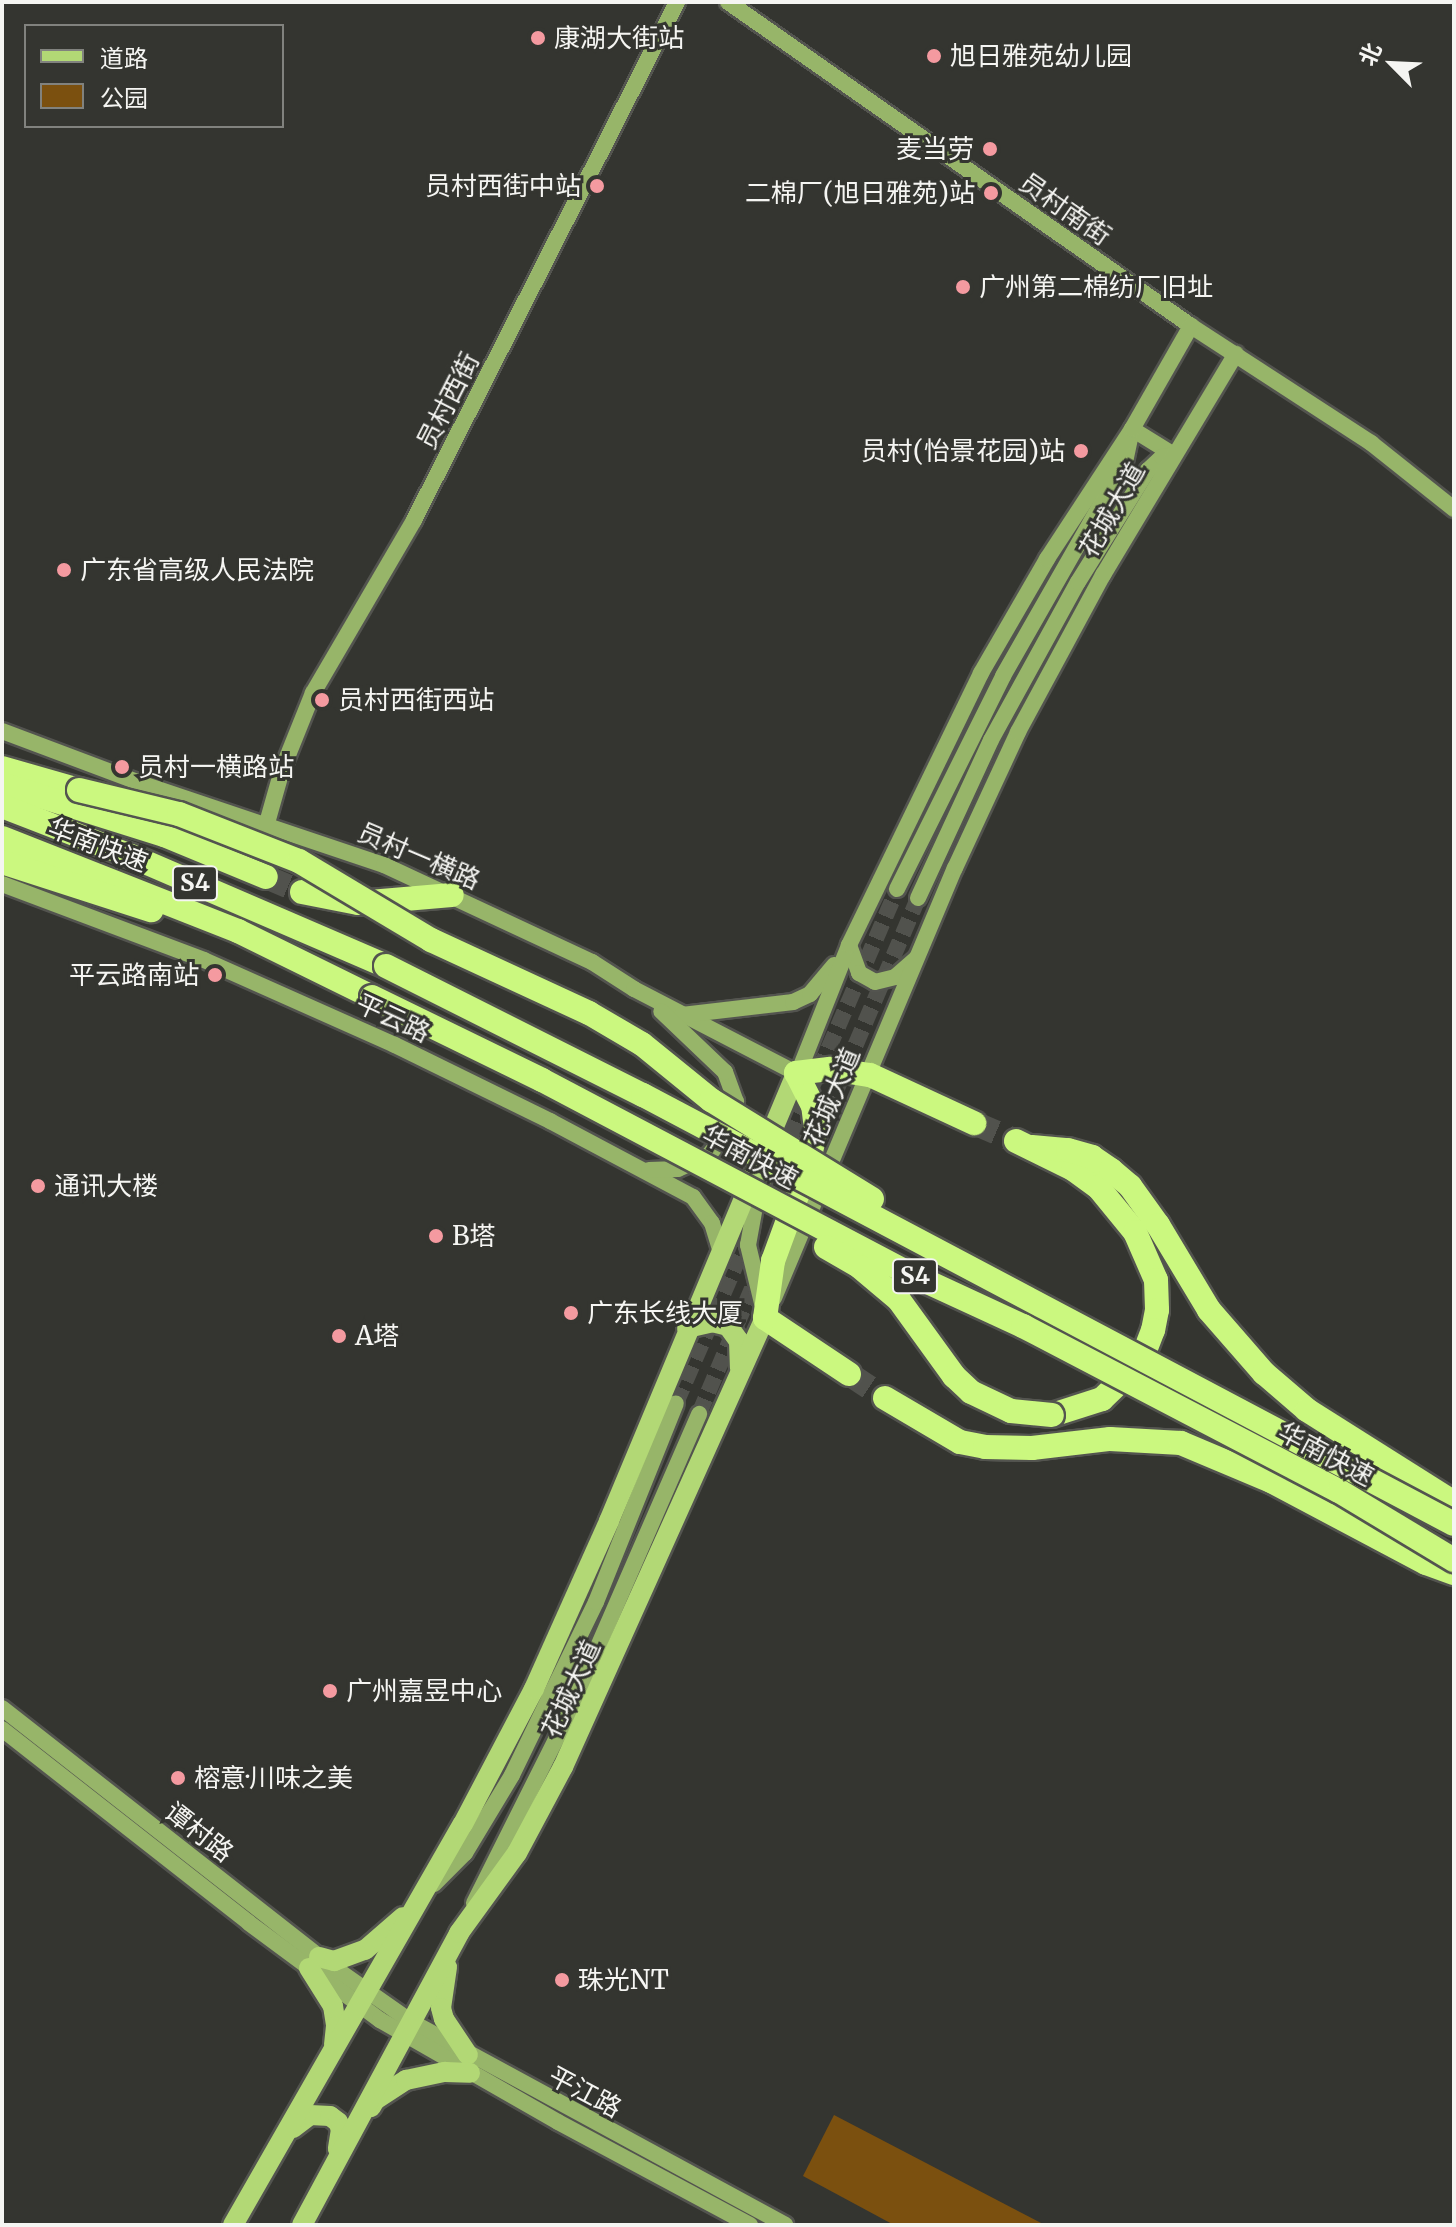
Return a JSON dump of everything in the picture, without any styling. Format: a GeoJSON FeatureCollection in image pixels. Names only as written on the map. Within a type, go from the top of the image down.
{"type":"FeatureCollection","features":[{"type":"Feature","properties":{"kind":"highway"},"geometry":{"type":"LineString","coordinates":[[2,768],[179,814],[270,848],[431,940],[589,1013],[642,1044],[711,1100],[1001,1284]]}},
{"type":"Feature","properties":{"kind":"highway"},"geometry":{"type":"LineString","coordinates":[[2,784],[164,835],[266,877]]}},
{"type":"Feature","properties":{"kind":"highway","name":"华南快速"},"geometry":{"type":"LineString","coordinates":[[2,806],[131,856],[386,966],[657,1102],[1454,1524]]}},
{"type":"Feature","properties":{"kind":"highway","name":"华南快速"},"geometry":{"type":"LineString","coordinates":[[2,838],[215,921],[372,997],[709,1167],[906,1272],[1023,1326],[1339,1491],[1454,1560]]}},
{"type":"Feature","properties":{"kind":"highway"},"geometry":{"type":"LineString","coordinates":[[2,862],[221,932],[372,997]]}},
{"type":"Feature","properties":{"kind":"highway"},"geometry":{"type":"LineString","coordinates":[[302,892],[358,903],[452,895]]}},
{"type":"Feature","properties":{"kind":"highway"},"geometry":{"type":"LineString","coordinates":[[849,1374],[765,1318],[773,1261],[808,1166],[816,1129],[813,1106],[796,1073],[831,1069],[870,1075],[974,1123]]}},
{"type":"Feature","properties":{"kind":"highway"},"geometry":{"type":"LineString","coordinates":[[709,1167],[750,1201],[860,1267],[899,1300],[954,1376],[971,1392],[1011,1411],[1052,1415],[1102,1399],[1130,1372],[1145,1351],[1157,1310],[1156,1280],[1135,1232],[1108,1198],[1073,1169],[1024,1144],[1092,1157],[1111,1170],[1144,1206],[1233,1339],[1285,1392],[1307,1410],[1454,1503]]}},
{"type":"Feature","properties":{"kind":"highway"},"geometry":{"type":"LineString","coordinates":[[885,1398],[960,1442],[985,1447],[1032,1448],[1110,1439],[1181,1443],[1259,1475],[1426,1563],[1454,1573]]}},
{"type":"Feature","properties":{"kind":"main road","name":"花城大道"},"geometry":{"type":"LineString","coordinates":[[233,2225],[364,2000],[534,1689],[609,1521],[796,1073]]}},
{"type":"Feature","properties":{"kind":"main road","name":"花城大道"},"geometry":{"type":"LineString","coordinates":[[302,2225],[459,1933],[517,1853],[563,1767],[765,1318]]}},
{"type":"Feature","properties":{"kind":"main road"},"geometry":{"type":"LineString","coordinates":[[687,1328],[712,1322],[728,1326],[739,1341],[740,1372]]}},
{"type":"Feature","properties":{"kind":"main road"},"geometry":{"type":"LineString","coordinates":[[331,2057],[336,2017],[314,1963],[334,1961],[365,1950],[395,1925],[422,1896]]}},
{"type":"Feature","properties":{"kind":"main road"},"geometry":{"type":"LineString","coordinates":[[335,2161],[375,2100],[390,2089],[424,2075],[469,2064],[441,2008],[442,1986],[459,1933]]}},
{"type":"Feature","properties":{"kind":"main road"},"geometry":{"type":"LineString","coordinates":[[289,2132],[310,2115],[321,2114],[338,2122],[340,2142],[335,2161]]}},
{"type":"Feature","properties":{"kind":"street","name":"员村西街"},"geometry":{"type":"LineString","coordinates":[[267,823],[282,770],[313,693],[414,520],[677,2]]}},
{"type":"Feature","properties":{"kind":"street","name":"员村南街"},"geometry":{"type":"LineString","coordinates":[[728,2],[1191,326],[1371,443],[1454,509]]}},
{"type":"Feature","properties":{"kind":"street","name":"花城大道"},"geometry":{"type":"LineString","coordinates":[[796,1073],[849,945],[981,673],[1047,559],[1132,429],[1191,326]]}},
{"type":"Feature","properties":{"kind":"street","name":"花城大道"},"geometry":{"type":"LineString","coordinates":[[765,1318],[1018,732],[1051,667],[1236,354]]}},
{"type":"Feature","properties":{"kind":"street","name":"花城大道"},"geometry":{"type":"LineString","coordinates":[[897,889],[996,687],[1125,462],[1132,429]]}},
{"type":"Feature","properties":{"kind":"street"},"geometry":{"type":"LineString","coordinates":[[1132,429],[1174,455]]}},
{"type":"Feature","properties":{"kind":"street","name":"花城大道"},"geometry":{"type":"LineString","coordinates":[[918,898],[991,740],[1078,582],[1148,470],[1162,457],[1174,455]]}},
{"type":"Feature","properties":{"kind":"street","name":"员村一横路"},"geometry":{"type":"LineString","coordinates":[[2,731],[143,784],[354,853],[452,895],[592,962],[634,989],[796,1073]]}},
{"type":"Feature","properties":{"kind":"street","name":"平云路"},"geometry":{"type":"LineString","coordinates":[[2,884],[261,984],[409,1052],[643,1169],[693,1197],[712,1223],[721,1253]]}},
{"type":"Feature","properties":{"kind":"street"},"geometry":{"type":"LineString","coordinates":[[849,945],[859,973],[875,982],[895,977],[918,958]]}},
{"type":"Feature","properties":{"kind":"street"},"geometry":{"type":"LineString","coordinates":[[682,1015],[793,1002],[810,994],[849,945]]}},
{"type":"Feature","properties":{"kind":"street"},"geometry":{"type":"LineString","coordinates":[[634,989],[683,1029],[725,1072],[736,1102],[726,1133],[709,1155],[678,1169],[643,1169]]}},
{"type":"Feature","properties":{"kind":"street"},"geometry":{"type":"LineString","coordinates":[[765,1318],[748,1245],[756,1201],[794,1100],[796,1073]]}},
{"type":"Feature","properties":{"kind":"street","name":"花城大道"},"geometry":{"type":"LineString","coordinates":[[422,1896],[465,1853],[512,1775],[596,1602],[676,1403]]}},
{"type":"Feature","properties":{"kind":"street","name":"花城大道"},"geometry":{"type":"LineString","coordinates":[[459,1933],[570,1711],[699,1414]]}},
{"type":"Feature","properties":{"kind":"street","name":"谭村路"},"geometry":{"type":"LineString","coordinates":[[2,1708],[314,1963]]}},
{"type":"Feature","properties":{"kind":"street","name":"谭村路"},"geometry":{"type":"LineString","coordinates":[[2,1729],[364,2000]]}},
{"type":"Feature","properties":{"kind":"street","name":"平江路"},"geometry":{"type":"LineString","coordinates":[[364,2000],[406,2028],[750,2225]]}},
{"type":"Feature","properties":{"kind":"street","name":"平江路"},"geometry":{"type":"LineString","coordinates":[[469,2064],[785,2225]]}},
{"type":"Feature","properties":{"kind":"green space"},"geometry":{"type":"Polygon","coordinates":[[[834,2115],[1045,2225],[894,2225],[803,2176],[834,2115]]]}},
{"type":"Feature","properties":{"kind":"tunnel"},"geometry":{"type":"LineString","coordinates":[[266,877],[302,892]]}},
{"type":"Feature","properties":{"kind":"tunnel"},"geometry":{"type":"LineString","coordinates":[[762,1203],[897,889]]}},
{"type":"Feature","properties":{"kind":"tunnel"},"geometry":{"type":"LineString","coordinates":[[818,1133],[918,898]]}},
{"type":"Feature","properties":{"kind":"tunnel"},"geometry":{"type":"LineString","coordinates":[[974,1123],[1016,1141]]}},
{"type":"Feature","properties":{"kind":"tunnel"},"geometry":{"type":"LineString","coordinates":[[676,1403],[750,1232]]}},
{"type":"Feature","properties":{"kind":"tunnel"},"geometry":{"type":"LineString","coordinates":[[699,1414],[759,1272]]}},
{"type":"Feature","properties":{"kind":"tunnel"},"geometry":{"type":"LineString","coordinates":[[849,1374],[885,1398]]}},
{"type":"Feature","properties":{"kind":"place","name":"康湖大街站"},"geometry":{"type":"Point","coordinates":[538,38]}},
{"type":"Feature","properties":{"kind":"place","name":"旭日雅苑幼儿园"},"geometry":{"type":"Point","coordinates":[934,56]}},
{"type":"Feature","properties":{"kind":"place","name":"麦当劳"},"geometry":{"type":"Point","coordinates":[990,149]}},
{"type":"Feature","properties":{"kind":"place","name":"员村西街中站"},"geometry":{"type":"Point","coordinates":[597,186]}},
{"type":"Feature","properties":{"kind":"place","name":"二棉厂(旭日雅苑)站"},"geometry":{"type":"Point","coordinates":[991,193]}},
{"type":"Feature","properties":{"kind":"place","name":"广州第二棉纺厂旧址"},"geometry":{"type":"Point","coordinates":[963,287]}},
{"type":"Feature","properties":{"kind":"place","name":"员村(怡景花园)站"},"geometry":{"type":"Point","coordinates":[1081,451]}},
{"type":"Feature","properties":{"kind":"place","name":"广东省高级人民法院"},"geometry":{"type":"Point","coordinates":[64,570]}},
{"type":"Feature","properties":{"kind":"place","name":"员村西街西站"},"geometry":{"type":"Point","coordinates":[322,700]}},
{"type":"Feature","properties":{"kind":"place","name":"员村一横路站"},"geometry":{"type":"Point","coordinates":[122,767]}},
{"type":"Feature","properties":{"kind":"place","name":"平云路南站"},"geometry":{"type":"Point","coordinates":[215,975]}},
{"type":"Feature","properties":{"kind":"place","name":"通讯大楼"},"geometry":{"type":"Point","coordinates":[38,1186]}},
{"type":"Feature","properties":{"kind":"place","name":"B塔"},"geometry":{"type":"Point","coordinates":[436,1236]}},
{"type":"Feature","properties":{"kind":"place","name":"广东长线大厦"},"geometry":{"type":"Point","coordinates":[571,1313]}},
{"type":"Feature","properties":{"kind":"place","name":"A塔"},"geometry":{"type":"Point","coordinates":[339,1336]}},
{"type":"Feature","properties":{"kind":"place","name":"广州嘉昱中心"},"geometry":{"type":"Point","coordinates":[330,1691]}},
{"type":"Feature","properties":{"kind":"place","name":"榕意·川味之美"},"geometry":{"type":"Point","coordinates":[178,1778]}},
{"type":"Feature","properties":{"kind":"place","name":"珠光NT"},"geometry":{"type":"Point","coordinates":[562,1980]}}]}
